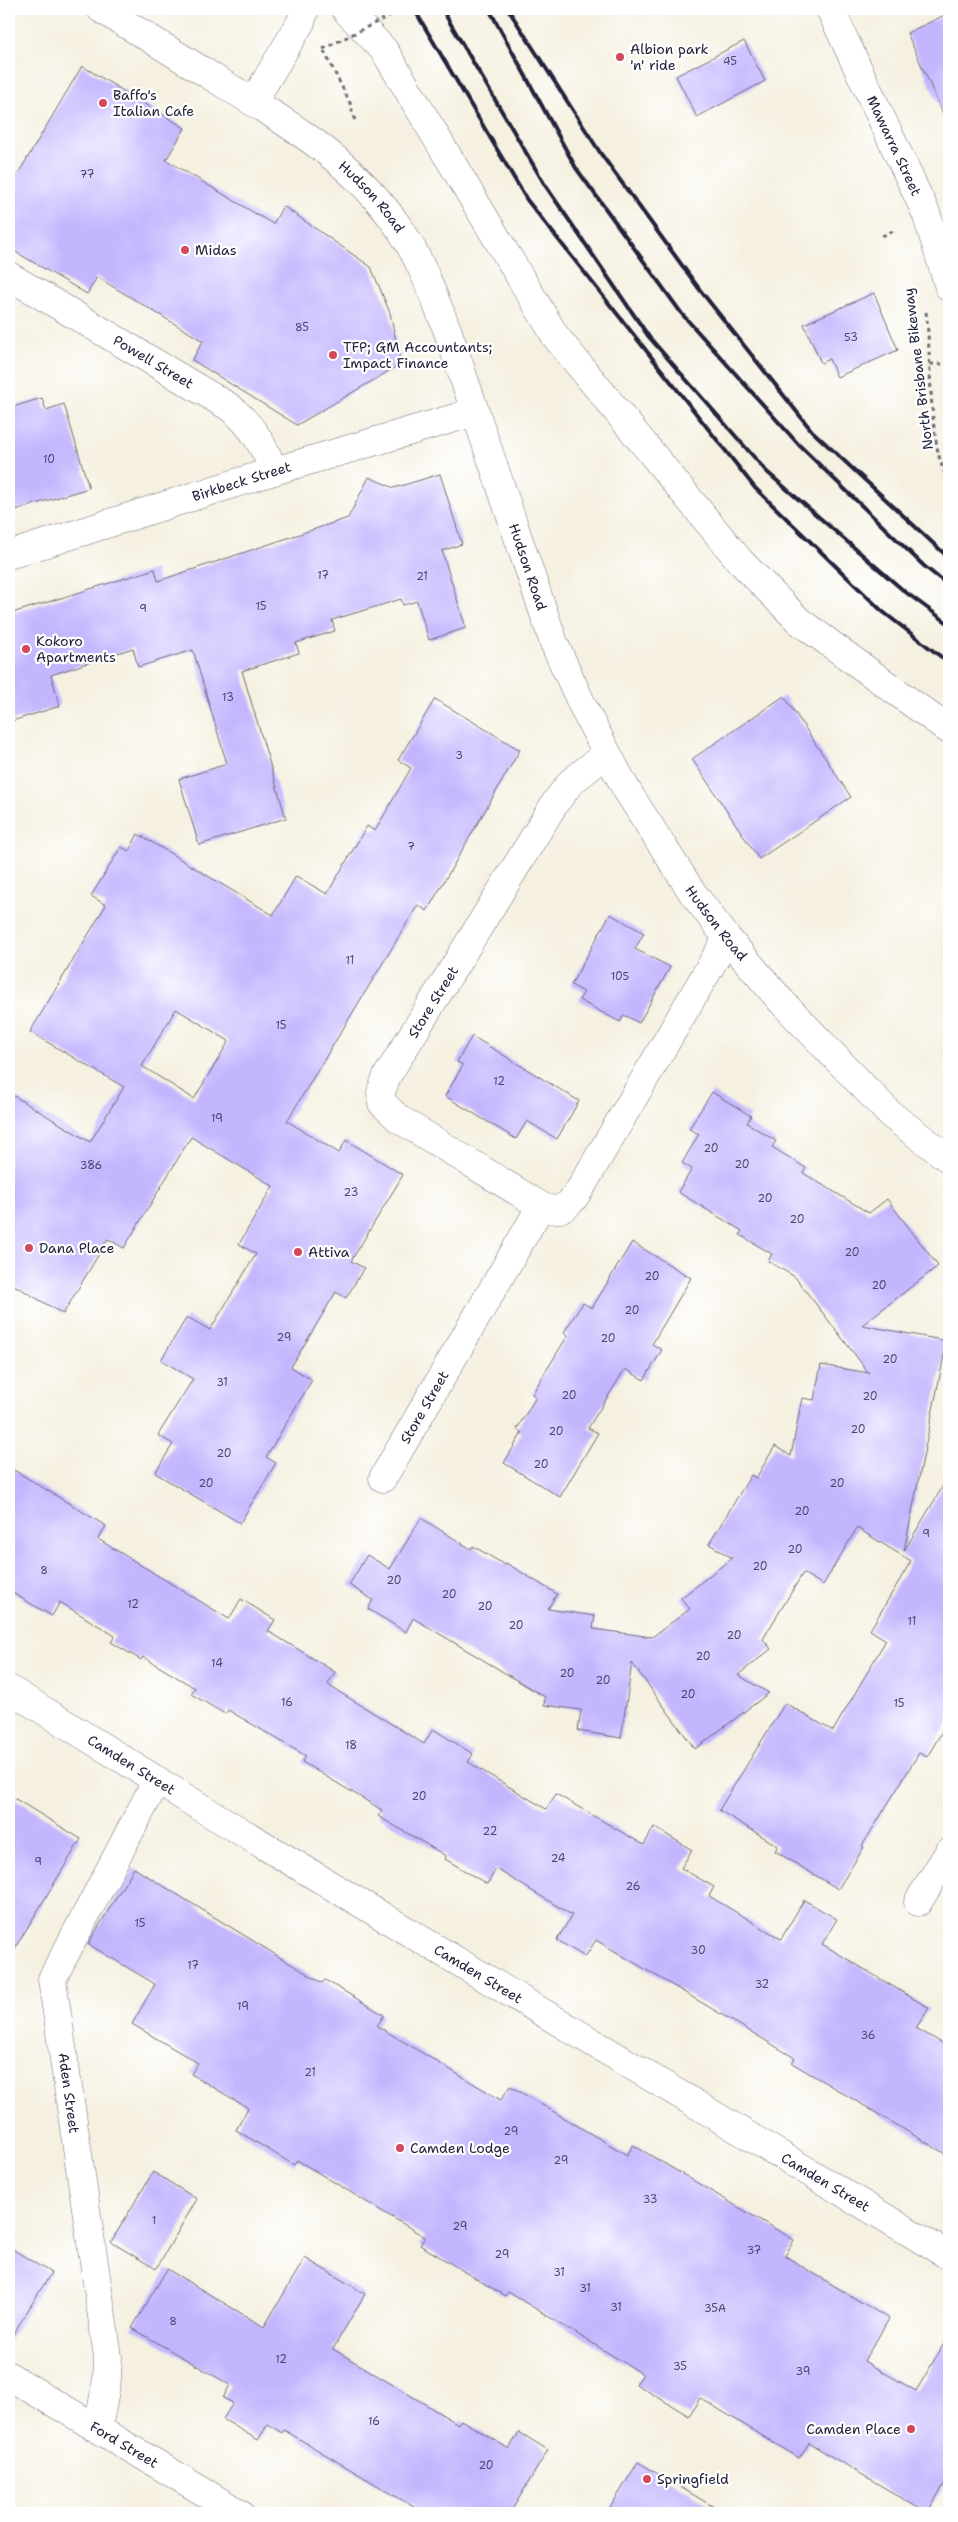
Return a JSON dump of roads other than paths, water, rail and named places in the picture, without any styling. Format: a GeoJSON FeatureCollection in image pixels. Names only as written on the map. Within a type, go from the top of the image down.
{"type":"FeatureCollection","features":[{"type":"Feature","properties":{"kind":"street","name":"Hudson Road"},"geometry":{"type":"LineString","coordinates":[[101,9],[288,122],[322,147],[356,177],[401,231],[431,289],[448,332],[554,643],[606,754],[687,884],[727,938],[782,1002],[890,1114],[949,1158]]}},
{"type":"Feature","properties":{"kind":"street"},"geometry":{"type":"LineString","coordinates":[[253,102],[300,22],[305,9]]}},
{"type":"Feature","properties":{"kind":"street"},"geometry":{"type":"LineString","coordinates":[[345,9],[384,50],[556,337],[740,561],[799,621],[949,730]]}},
{"type":"Feature","properties":{"kind":"street","name":"Mawarra Street"},"geometry":{"type":"LineString","coordinates":[[830,9],[944,252],[949,287]]}},
{"type":"Feature","properties":{"kind":"street","name":"Powell Street"},"geometry":{"type":"LineString","coordinates":[[9,276],[232,408],[250,424],[264,448],[274,471]]}},
{"type":"Feature","properties":{"kind":"street","name":"Birkbeck Street"},"geometry":{"type":"LineString","coordinates":[[9,555],[274,471],[475,412]]}},
{"type":"Feature","properties":{"kind":"street","name":"Store Street"},"geometry":{"type":"LineString","coordinates":[[606,754],[571,782],[555,803],[388,1076],[381,1092],[382,1103],[399,1119],[541,1206],[556,1210],[566,1207],[573,1200],[727,938]]}},
{"type":"Feature","properties":{"kind":"street","name":"Store Street"},"geometry":{"type":"LineString","coordinates":[[383,1478],[541,1206]]}},
{"type":"Feature","properties":{"kind":"street","name":"Camden Street"},"geometry":{"type":"LineString","coordinates":[[9,1689],[949,2256]]}},
{"type":"Feature","properties":{"kind":"street","name":"Aden Street"},"geometry":{"type":"LineString","coordinates":[[98,2429],[107,2379],[108,2358],[52,1979],[157,1780]]}},
{"type":"Feature","properties":{"kind":"street"},"geometry":{"type":"LineString","coordinates":[[918,1902],[949,1852]]}},
{"type":"Feature","properties":{"kind":"street","name":"Ford Street"},"geometry":{"type":"LineString","coordinates":[[9,2376],[239,2513]]}},
{"type":"Feature","properties":{"kind":"railway"},"geometry":{"type":"LineString","coordinates":[[414,9],[527,200],[755,488],[882,611],[949,663]]}},
{"type":"Feature","properties":{"kind":"railway"},"geometry":{"type":"LineString","coordinates":[[442,9],[545,185],[649,337],[767,472],[904,591],[949,624]]}},
{"type":"Feature","properties":{"kind":"railway"},"geometry":{"type":"LineString","coordinates":[[489,9],[576,168],[682,314],[799,445],[924,566],[949,586]]}},
{"type":"Feature","properties":{"kind":"railway"},"geometry":{"type":"LineString","coordinates":[[508,9],[601,154],[700,290],[812,431],[949,558]]}},
{"type":"Feature","properties":{"kind":"place","name":"Albion park 'n' ride"},"geometry":{"type":"Point","coordinates":[620,57]}},
{"type":"Feature","properties":{"kind":"place","name":"Baffo's Italian Cafe"},"geometry":{"type":"Point","coordinates":[103,103]}},
{"type":"Feature","properties":{"kind":"place","name":"Midas"},"geometry":{"type":"Point","coordinates":[185,250]}},
{"type":"Feature","properties":{"kind":"place","name":"TFP; GM Accountants; Impact Finance"},"geometry":{"type":"Point","coordinates":[333,355]}},
{"type":"Feature","properties":{"kind":"place","name":"Kokoro Apartments"},"geometry":{"type":"Point","coordinates":[26,649]}},
{"type":"Feature","properties":{"kind":"place","name":"Dana Place"},"geometry":{"type":"Point","coordinates":[29,1248]}},
{"type":"Feature","properties":{"kind":"place","name":"Attiva"},"geometry":{"type":"Point","coordinates":[298,1252]}},
{"type":"Feature","properties":{"kind":"place","name":"Camden Lodge"},"geometry":{"type":"Point","coordinates":[400,2148]}},
{"type":"Feature","properties":{"kind":"place","name":"Camden Place"},"geometry":{"type":"Point","coordinates":[911,2429]}},
{"type":"Feature","properties":{"kind":"place","name":"Springfield"},"geometry":{"type":"Point","coordinates":[647,2479]}}]}
